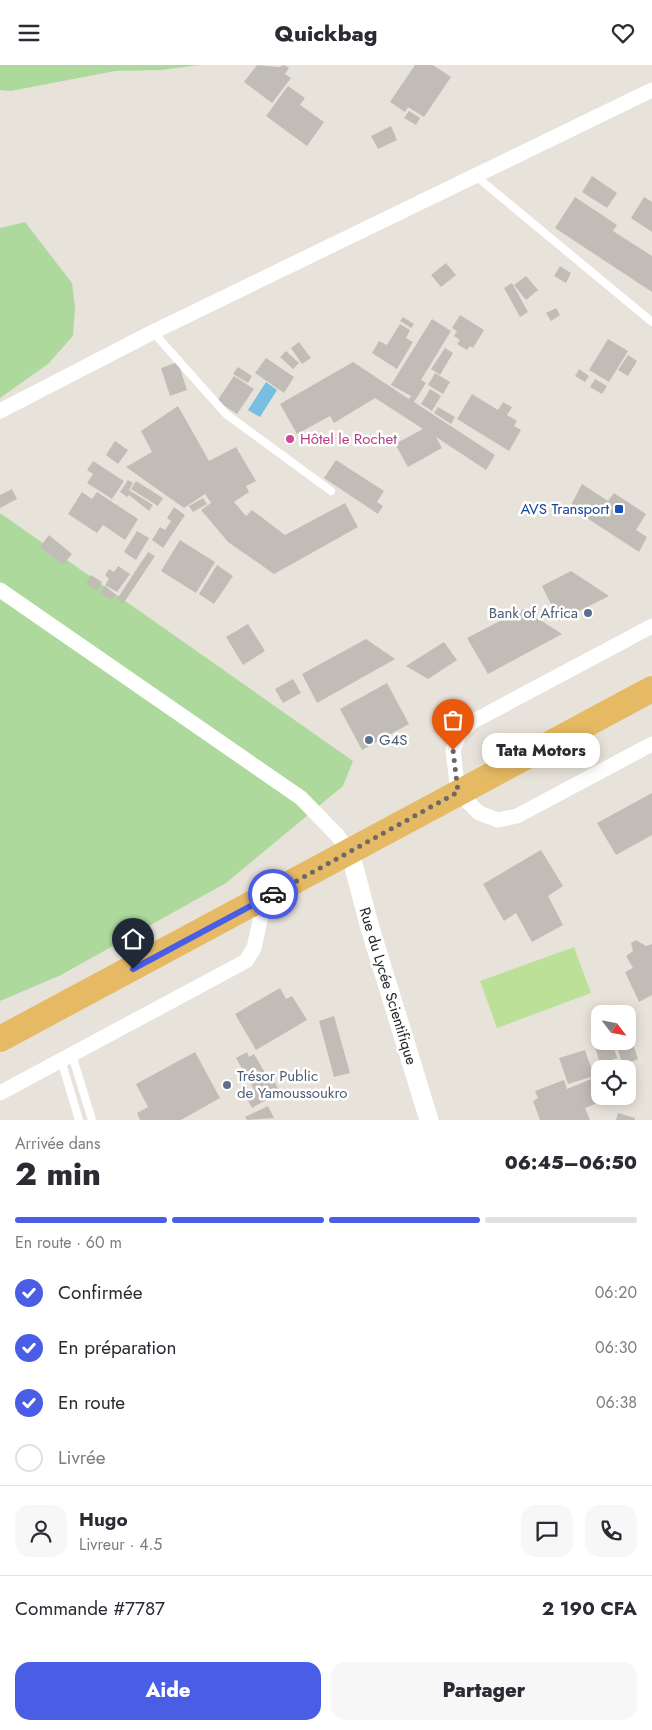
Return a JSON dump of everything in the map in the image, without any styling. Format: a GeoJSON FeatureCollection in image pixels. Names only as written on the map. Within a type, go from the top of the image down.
{"type":"FeatureCollection","features":[{"type":"Feature","properties":{"kind":"highway"},"geometry":{"type":"LineString","coordinates":[[0,1039],[652,689]]}},
{"type":"Feature","properties":{"kind":"street"},"geometry":{"type":"LineString","coordinates":[[0,411],[153,332],[477,177],[652,90]]}},
{"type":"Feature","properties":{"kind":"street"},"geometry":{"type":"LineString","coordinates":[[0,590],[301,798],[326,822],[350,852]]}},
{"type":"Feature","properties":{"kind":"street"},"geometry":{"type":"LineString","coordinates":[[652,626],[472,722],[459,735],[453,750],[458,792],[479,813],[498,820],[517,816],[652,744]]}},
{"type":"Feature","properties":{"kind":"street","name":"Rue du Lycée Scientifique"},"geometry":{"type":"LineString","coordinates":[[350,852],[370,928],[429,1120]]}},
{"type":"Feature","properties":{"kind":"street"},"geometry":{"type":"LineString","coordinates":[[0,1093],[246,961],[254,948],[265,898]]}},
{"type":"Feature","properties":{"kind":"lane"},"geometry":{"type":"LineString","coordinates":[[477,177],[652,322]]}},
{"type":"Feature","properties":{"kind":"lane"},"geometry":{"type":"LineString","coordinates":[[153,332],[226,414],[332,491]]}},
{"type":"Feature","properties":{"kind":"lane"},"geometry":{"type":"LineString","coordinates":[[66,1057],[78,1120]]}},
{"type":"Feature","properties":{"kind":"lane"},"geometry":{"type":"LineString","coordinates":[[66,1057],[92,1120]]}},
{"type":"Feature","properties":{"kind":"green space"},"geometry":{"type":"Polygon","coordinates":[[[0,65],[200,65],[162,70],[115,71],[11,91],[0,90],[0,65]]]}},
{"type":"Feature","properties":{"kind":"green space"},"geometry":{"type":"Polygon","coordinates":[[[25,222],[72,283],[75,307],[73,336],[48,364],[0,398],[0,228],[25,222]]]}},
{"type":"Feature","properties":{"kind":"green space"},"geometry":{"type":"Polygon","coordinates":[[[0,513],[353,761],[343,786],[226,883],[61,975],[0,1001],[0,513]]]}},
{"type":"Feature","properties":{"kind":"green space"},"geometry":{"type":"Polygon","coordinates":[[[574,947],[591,993],[497,1028],[480,981],[574,947]]]}},
{"type":"Feature","properties":{"kind":"water"},"geometry":{"type":"Polygon","coordinates":[[[266,382],[277,390],[260,417],[248,410],[266,382]]]}},
{"type":"Feature","properties":{"kind":"building"},"geometry":{"type":"Polygon","coordinates":[[[257,65],[279,67],[284,65],[289,68],[285,74],[291,78],[272,103],[244,82],[257,65]]]}},
{"type":"Feature","properties":{"kind":"building"},"geometry":{"type":"Polygon","coordinates":[[[415,65],[433,65],[451,77],[424,117],[408,107],[405,112],[390,102],[415,65]]]}},
{"type":"Feature","properties":{"kind":"building"},"geometry":{"type":"Polygon","coordinates":[[[288,86],[305,98],[300,105],[324,122],[307,146],[266,116],[288,86]]]}},
{"type":"Feature","properties":{"kind":"building"},"geometry":{"type":"Polygon","coordinates":[[[409,111],[420,118],[416,125],[404,118],[409,111]]]}},
{"type":"Feature","properties":{"kind":"building"},"geometry":{"type":"Polygon","coordinates":[[[391,126],[397,140],[378,149],[371,136],[391,126]]]}},
{"type":"Feature","properties":{"kind":"building"},"geometry":{"type":"Polygon","coordinates":[[[592,176],[617,193],[607,208],[582,192],[592,176]]]}},
{"type":"Feature","properties":{"kind":"building"},"geometry":{"type":"Polygon","coordinates":[[[575,197],[617,225],[613,231],[652,256],[652,292],[555,228],[575,197]]]}},
{"type":"Feature","properties":{"kind":"building"},"geometry":{"type":"Polygon","coordinates":[[[644,197],[652,202],[652,232],[631,218],[644,197]]]}},
{"type":"Feature","properties":{"kind":"building"},"geometry":{"type":"Polygon","coordinates":[[[446,263],[456,275],[441,287],[431,275],[446,263]]]}},
{"type":"Feature","properties":{"kind":"building"},"geometry":{"type":"Polygon","coordinates":[[[560,266],[571,273],[566,283],[554,276],[560,266]]]}},
{"type":"Feature","properties":{"kind":"building"},"geometry":{"type":"Polygon","coordinates":[[[526,276],[538,290],[526,300],[514,285],[526,276]]]}},
{"type":"Feature","properties":{"kind":"building"},"geometry":{"type":"Polygon","coordinates":[[[512,283],[528,312],[520,317],[504,288],[512,283]]]}},
{"type":"Feature","properties":{"kind":"building"},"geometry":{"type":"Polygon","coordinates":[[[556,308],[560,315],[551,321],[546,313],[556,308]]]}},
{"type":"Feature","properties":{"kind":"building"},"geometry":{"type":"Polygon","coordinates":[[[460,315],[484,330],[473,348],[470,346],[467,350],[457,344],[460,340],[454,336],[457,331],[452,328],[460,315]]]}},
{"type":"Feature","properties":{"kind":"building"},"geometry":{"type":"Polygon","coordinates":[[[403,317],[414,324],[411,328],[400,321],[403,317]]]}},
{"type":"Feature","properties":{"kind":"building"},"geometry":{"type":"Polygon","coordinates":[[[432,319],[451,331],[421,380],[426,383],[414,402],[495,455],[486,470],[436,437],[442,448],[408,467],[395,444],[423,429],[375,398],[334,423],[330,416],[297,434],[280,404],[353,362],[409,399],[411,396],[391,385],[432,319]]]}},
{"type":"Feature","properties":{"kind":"building"},"geometry":{"type":"Polygon","coordinates":[[[400,324],[410,330],[406,338],[413,342],[397,369],[372,353],[379,341],[387,345],[400,324]]]}},
{"type":"Feature","properties":{"kind":"building"},"geometry":{"type":"Polygon","coordinates":[[[608,339],[628,351],[609,382],[589,370],[608,339]]]}},
{"type":"Feature","properties":{"kind":"building"},"geometry":{"type":"Polygon","coordinates":[[[299,342],[311,358],[302,364],[291,348],[299,342]]]}},
{"type":"Feature","properties":{"kind":"building"},"geometry":{"type":"Polygon","coordinates":[[[445,348],[453,353],[440,375],[431,369],[445,348]]]}},
{"type":"Feature","properties":{"kind":"building"},"geometry":{"type":"Polygon","coordinates":[[[286,351],[299,363],[293,369],[280,357],[286,351]]]}},
{"type":"Feature","properties":{"kind":"building"},"geometry":{"type":"Polygon","coordinates":[[[628,355],[637,361],[628,376],[618,370],[628,355]]]}},
{"type":"Feature","properties":{"kind":"building"},"geometry":{"type":"Polygon","coordinates":[[[266,358],[294,377],[284,393],[255,373],[266,358]]]}},
{"type":"Feature","properties":{"kind":"building"},"geometry":{"type":"Polygon","coordinates":[[[178,362],[187,390],[170,396],[161,368],[178,362]]]}},
{"type":"Feature","properties":{"kind":"building"},"geometry":{"type":"Polygon","coordinates":[[[238,367],[252,376],[248,383],[233,374],[238,367]]]}},
{"type":"Feature","properties":{"kind":"building"},"geometry":{"type":"Polygon","coordinates":[[[579,369],[589,376],[585,382],[575,376],[579,369]]]}},
{"type":"Feature","properties":{"kind":"building"},"geometry":{"type":"Polygon","coordinates":[[[435,373],[450,382],[443,394],[428,385],[435,373]]]}},
{"type":"Feature","properties":{"kind":"building"},"geometry":{"type":"Polygon","coordinates":[[[234,376],[254,389],[237,414],[217,401],[234,376]]]}},
{"type":"Feature","properties":{"kind":"building"},"geometry":{"type":"Polygon","coordinates":[[[595,379],[607,386],[602,394],[590,387],[595,379]]]}},
{"type":"Feature","properties":{"kind":"building"},"geometry":{"type":"Polygon","coordinates":[[[430,389],[441,396],[432,411],[421,404],[430,389]]]}},
{"type":"Feature","properties":{"kind":"building"},"geometry":{"type":"Polygon","coordinates":[[[472,394],[498,410],[503,402],[512,407],[507,415],[517,421],[514,426],[521,430],[509,451],[457,419],[472,394]]]}},
{"type":"Feature","properties":{"kind":"building"},"geometry":{"type":"Polygon","coordinates":[[[178,406],[209,461],[236,447],[256,481],[246,486],[249,492],[234,502],[246,516],[252,510],[285,535],[345,503],[358,527],[274,574],[228,542],[201,510],[211,503],[205,494],[184,508],[126,467],[152,452],[141,431],[178,406]]]}},
{"type":"Feature","properties":{"kind":"building"},"geometry":{"type":"Polygon","coordinates":[[[438,407],[455,417],[451,424],[434,413],[438,407]]]}},
{"type":"Feature","properties":{"kind":"building"},"geometry":{"type":"Polygon","coordinates":[[[115,441],[128,450],[118,464],[106,455],[115,441]]]}},
{"type":"Feature","properties":{"kind":"building"},"geometry":{"type":"Polygon","coordinates":[[[336,460],[384,491],[377,502],[383,506],[378,514],[324,478],[336,460]]]}},
{"type":"Feature","properties":{"kind":"building"},"geometry":{"type":"Polygon","coordinates":[[[93,461],[124,481],[112,499],[87,483],[93,474],[87,470],[93,461]]]}},
{"type":"Feature","properties":{"kind":"building"},"geometry":{"type":"Polygon","coordinates":[[[128,480],[133,483],[129,490],[153,505],[149,511],[129,495],[127,497],[120,492],[128,480]]]}},
{"type":"Feature","properties":{"kind":"building"},"geometry":{"type":"Polygon","coordinates":[[[136,481],[163,498],[158,506],[131,489],[136,481]]]}},
{"type":"Feature","properties":{"kind":"building"},"geometry":{"type":"Polygon","coordinates":[[[582,484],[608,501],[614,493],[646,514],[636,530],[647,537],[639,552],[570,507],[582,484]]]}},
{"type":"Feature","properties":{"kind":"building"},"geometry":{"type":"Polygon","coordinates":[[[12,489],[17,499],[0,508],[0,495],[12,489]]]}},
{"type":"Feature","properties":{"kind":"building"},"geometry":{"type":"Polygon","coordinates":[[[82,492],[92,499],[97,492],[138,519],[125,540],[103,525],[97,533],[68,514],[82,492]]]}},
{"type":"Feature","properties":{"kind":"building"},"geometry":{"type":"Polygon","coordinates":[[[203,498],[207,504],[193,512],[189,506],[203,498]]]}},
{"type":"Feature","properties":{"kind":"building"},"geometry":{"type":"Polygon","coordinates":[[[174,507],[185,515],[163,548],[152,540],[160,527],[165,530],[171,521],[167,518],[174,507]]]}},
{"type":"Feature","properties":{"kind":"building"},"geometry":{"type":"Polygon","coordinates":[[[137,531],[149,538],[136,560],[124,552],[137,531]]]}},
{"type":"Feature","properties":{"kind":"building"},"geometry":{"type":"Polygon","coordinates":[[[49,535],[72,554],[63,565],[40,547],[49,535]]]}},
{"type":"Feature","properties":{"kind":"building"},"geometry":{"type":"Polygon","coordinates":[[[180,540],[215,562],[196,593],[161,571],[180,540]]]}},
{"type":"Feature","properties":{"kind":"building"},"geometry":{"type":"Polygon","coordinates":[[[148,552],[155,556],[123,604],[117,599],[148,552]]]}},
{"type":"Feature","properties":{"kind":"building"},"geometry":{"type":"Polygon","coordinates":[[[217,565],[233,576],[214,604],[199,594],[217,565]]]}},
{"type":"Feature","properties":{"kind":"building"},"geometry":{"type":"Polygon","coordinates":[[[118,566],[130,574],[117,592],[105,585],[109,579],[105,575],[109,569],[114,572],[118,566]]]}},
{"type":"Feature","properties":{"kind":"building"},"geometry":{"type":"Polygon","coordinates":[[[571,571],[609,596],[559,621],[542,586],[571,571]]]}},
{"type":"Feature","properties":{"kind":"building"},"geometry":{"type":"Polygon","coordinates":[[[91,575],[102,582],[97,590],[86,584],[91,575]]]}},
{"type":"Feature","properties":{"kind":"building"},"geometry":{"type":"Polygon","coordinates":[[[105,586],[116,595],[112,601],[100,593],[105,586]]]}},
{"type":"Feature","properties":{"kind":"building"},"geometry":{"type":"Polygon","coordinates":[[[523,609],[562,634],[488,674],[467,638],[523,609]]]}},
{"type":"Feature","properties":{"kind":"building"},"geometry":{"type":"Polygon","coordinates":[[[248,624],[265,651],[243,665],[226,637],[248,624]]]}},
{"type":"Feature","properties":{"kind":"building"},"geometry":{"type":"Polygon","coordinates":[[[366,639],[395,659],[317,703],[302,674],[366,639]]]}},
{"type":"Feature","properties":{"kind":"building"},"geometry":{"type":"Polygon","coordinates":[[[444,642],[457,660],[428,679],[406,666],[444,642]]]}},
{"type":"Feature","properties":{"kind":"building"},"geometry":{"type":"Polygon","coordinates":[[[293,679],[301,693],[283,703],[275,689],[293,679]]]}},
{"type":"Feature","properties":{"kind":"building"},"geometry":{"type":"Polygon","coordinates":[[[387,683],[409,724],[362,750],[340,709],[387,683]]]}},
{"type":"Feature","properties":{"kind":"building"},"geometry":{"type":"Polygon","coordinates":[[[652,793],[652,835],[616,855],[597,823],[652,793]]]}},
{"type":"Feature","properties":{"kind":"building"},"geometry":{"type":"Polygon","coordinates":[[[541,850],[563,886],[548,896],[563,925],[532,942],[516,913],[504,921],[483,884],[541,850]]]}},
{"type":"Feature","properties":{"kind":"building"},"geometry":{"type":"Polygon","coordinates":[[[636,940],[646,946],[652,944],[652,995],[639,1002],[625,972],[633,968],[626,956],[633,951],[631,943],[636,940]]]}},
{"type":"Feature","properties":{"kind":"building"},"geometry":{"type":"Polygon","coordinates":[[[280,988],[286,999],[292,996],[307,1020],[256,1050],[235,1014],[280,988]]]}},
{"type":"Feature","properties":{"kind":"building"},"geometry":{"type":"Polygon","coordinates":[[[334,1016],[350,1073],[334,1077],[319,1021],[334,1016]]]}},
{"type":"Feature","properties":{"kind":"building"},"geometry":{"type":"Polygon","coordinates":[[[585,1050],[591,1067],[591,1077],[568,1084],[559,1058],[585,1050]]]}},
{"type":"Feature","properties":{"kind":"building"},"geometry":{"type":"Polygon","coordinates":[[[596,1050],[615,1050],[617,1058],[599,1060],[596,1050]]]}},
{"type":"Feature","properties":{"kind":"building"},"geometry":{"type":"Polygon","coordinates":[[[618,1050],[635,1050],[638,1059],[621,1060],[618,1050]]]}},
{"type":"Feature","properties":{"kind":"building"},"geometry":{"type":"Polygon","coordinates":[[[195,1052],[220,1098],[181,1120],[140,1120],[137,1113],[148,1107],[136,1084],[195,1052]]]}},
{"type":"Feature","properties":{"kind":"building"},"geometry":{"type":"Polygon","coordinates":[[[247,1052],[249,1057],[254,1054],[271,1083],[274,1081],[280,1092],[252,1108],[246,1097],[255,1091],[236,1058],[247,1052]]]}},
{"type":"Feature","properties":{"kind":"building"},"geometry":{"type":"Polygon","coordinates":[[[591,1079],[592,1105],[585,1108],[590,1120],[540,1120],[533,1101],[538,1098],[535,1091],[564,1080],[567,1089],[591,1079]]]}},
{"type":"Feature","properties":{"kind":"building"},"geometry":{"type":"Polygon","coordinates":[[[268,1106],[274,1118],[247,1120],[245,1117],[268,1106]]]}},
{"type":"Feature","properties":{"kind":"building"},"geometry":{"type":"Polygon","coordinates":[[[618,1113],[635,1118],[635,1120],[616,1120],[618,1113]]]}},
{"type":"Feature","properties":{"kind":"way so far"},"geometry":{"type":"LineString","coordinates":[[273,894],[458,792],[453,750]]}},
{"type":"Feature","properties":{"kind":"place","name":"Hôtel le Rochet"},"geometry":{"type":"Point","coordinates":[290,439]}},
{"type":"Feature","properties":{"kind":"place","name":"AVS Transport"},"geometry":{"type":"Point","coordinates":[619,509]}},
{"type":"Feature","properties":{"kind":"place","name":"Bank of Africa"},"geometry":{"type":"Point","coordinates":[588,613]}},
{"type":"Feature","properties":{"kind":"place","name":"G4S"},"geometry":{"type":"Point","coordinates":[369,740]}},
{"type":"Feature","properties":{"kind":"place","name":"Tata Motors"},"geometry":{"type":"Point","coordinates":[453,750]}},
{"type":"Feature","properties":{"kind":"place","name":"Trésor Public de Yamoussoukro"},"geometry":{"type":"Point","coordinates":[227,1085]}},
{"type":"Feature","properties":{"kind":"route"},"geometry":{"type":"LineString","coordinates":[[133,969],[273,894]]}}]}
